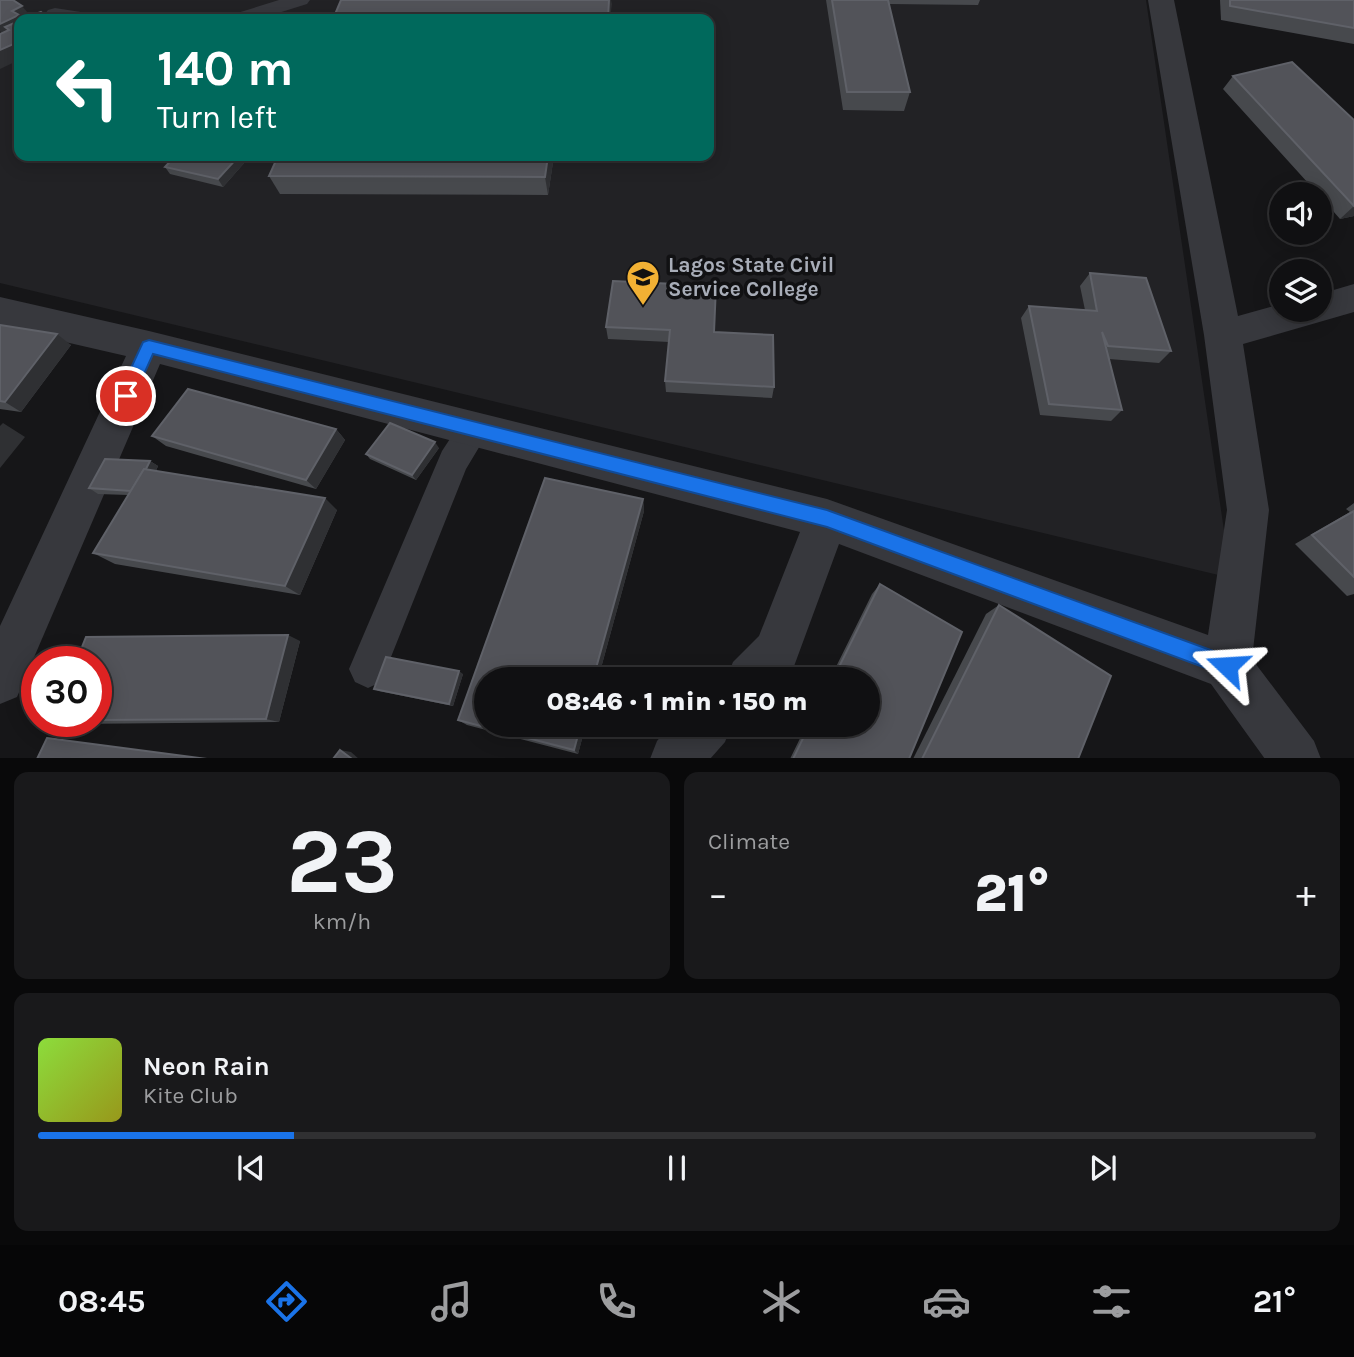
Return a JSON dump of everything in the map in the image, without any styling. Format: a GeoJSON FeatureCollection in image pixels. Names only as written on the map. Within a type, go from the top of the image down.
{"type":"FeatureCollection","features":[{"type":"Feature","properties":{"kind":"street"},"geometry":{"type":"LineString","coordinates":[[1161,0],[1223,335],[1248,510],[1227,666]]}},
{"type":"Feature","properties":{"kind":"street"},"geometry":{"type":"LineString","coordinates":[[1332,304],[1354,298]]}},
{"type":"Feature","properties":{"kind":"street"},"geometry":{"type":"LineString","coordinates":[[0,312],[149,346],[827,519],[1227,666],[1296,758]]}},
{"type":"Feature","properties":{"kind":"street"},"geometry":{"type":"LineString","coordinates":[[1223,335],[1269,322]]}},
{"type":"Feature","properties":{"kind":"street"},"geometry":{"type":"LineString","coordinates":[[0,680],[149,346]]}},
{"type":"Feature","properties":{"kind":"street"},"geometry":{"type":"LineString","coordinates":[[762,667],[776,652],[827,519]]}},
{"type":"Feature","properties":{"kind":"street"},"geometry":{"type":"LineString","coordinates":[[675,758],[695,737]]}},
{"type":"Feature","properties":{"kind":"lane"},"geometry":{"type":"LineString","coordinates":[[254,14],[300,0]]}},
{"type":"Feature","properties":{"kind":"lane"},"geometry":{"type":"LineString","coordinates":[[369,669],[453,461],[474,429]]}},
{"type":"Feature","properties":{"kind":"shaded area","name":"Lagos State Civil Service College"},"geometry":{"type":"Polygon","coordinates":[[[0,0],[1146,0],[1231,578],[0,283],[0,0]]]}},
{"type":"Feature","properties":{"kind":"building"},"geometry":{"type":"Polygon","coordinates":[[[0,0],[13,0],[22,6],[12,11],[17,14],[14,14],[14,17],[0,24],[0,0]]]}},
{"type":"Feature","properties":{"kind":"building"},"geometry":{"type":"Polygon","coordinates":[[[341,0],[609,0],[608,14],[335,14],[341,0]]]}},
{"type":"Feature","properties":{"kind":"building"},"geometry":{"type":"Polygon","coordinates":[[[832,0],[888,0],[910,92],[847,92],[832,0]]]}},
{"type":"Feature","properties":{"kind":"building"},"geometry":{"type":"Polygon","coordinates":[[[1230,0],[1354,0],[1354,28],[1230,6],[1230,0]]]}},
{"type":"Feature","properties":{"kind":"building"},"geometry":{"type":"Polygon","coordinates":[[[14,23],[14,44],[0,50],[0,34],[9,30],[5,27],[14,23]]]}},
{"type":"Feature","properties":{"kind":"building"},"geometry":{"type":"Polygon","coordinates":[[[1292,62],[1354,120],[1354,206],[1332,182],[1233,76],[1292,62]]]}},
{"type":"Feature","properties":{"kind":"building"},"geometry":{"type":"Polygon","coordinates":[[[170,161],[234,161],[218,179],[165,167],[170,161]]]}},
{"type":"Feature","properties":{"kind":"building"},"geometry":{"type":"Polygon","coordinates":[[[276,161],[547,161],[545,177],[269,176],[276,161]]]}},
{"type":"Feature","properties":{"kind":"building"},"geometry":{"type":"Polygon","coordinates":[[[1090,273],[1146,278],[1171,351],[1108,346],[1102,332],[1122,410],[1049,404],[1029,306],[1097,311],[1090,273]]]}},
{"type":"Feature","properties":{"kind":"building"},"geometry":{"type":"Polygon","coordinates":[[[613,281],[716,286],[714,332],[773,335],[774,387],[665,381],[670,330],[606,327],[613,281]]]}},
{"type":"Feature","properties":{"kind":"building"},"geometry":{"type":"Polygon","coordinates":[[[0,325],[57,334],[5,402],[0,401],[0,325]]]}},
{"type":"Feature","properties":{"kind":"building"},"geometry":{"type":"Polygon","coordinates":[[[188,389],[336,429],[306,480],[152,436],[188,389]]]}},
{"type":"Feature","properties":{"kind":"building"},"geometry":{"type":"Polygon","coordinates":[[[390,423],[435,442],[412,475],[366,454],[390,423]]]}},
{"type":"Feature","properties":{"kind":"building"},"geometry":{"type":"Polygon","coordinates":[[[105,459],[150,461],[131,491],[89,488],[105,459]]]}},
{"type":"Feature","properties":{"kind":"building"},"geometry":{"type":"Polygon","coordinates":[[[144,469],[325,498],[285,586],[93,553],[144,469]]]}},
{"type":"Feature","properties":{"kind":"building"},"geometry":{"type":"Polygon","coordinates":[[[545,478],[643,499],[596,667],[477,667],[545,478]]]}},
{"type":"Feature","properties":{"kind":"building"},"geometry":{"type":"Polygon","coordinates":[[[1354,511],[1354,577],[1312,535],[1354,511]]]}},
{"type":"Feature","properties":{"kind":"building"},"geometry":{"type":"Polygon","coordinates":[[[880,584],[962,632],[909,758],[793,758],[804,737],[880,737],[880,667],[839,667],[880,584]]]}},
{"type":"Feature","properties":{"kind":"building"},"geometry":{"type":"Polygon","coordinates":[[[999,605],[1111,676],[1078,758],[922,758],[999,605]]]}},
{"type":"Feature","properties":{"kind":"building"},"geometry":{"type":"Polygon","coordinates":[[[288,635],[266,719],[112,720],[112,646],[82,646],[86,637],[288,635]]]}},
{"type":"Feature","properties":{"kind":"building"},"geometry":{"type":"Polygon","coordinates":[[[386,657],[459,671],[449,704],[374,689],[386,657]]]}},
{"type":"Feature","properties":{"kind":"building"},"geometry":{"type":"Polygon","coordinates":[[[474,675],[474,724],[458,720],[474,675]]]}},
{"type":"Feature","properties":{"kind":"building"},"geometry":{"type":"Polygon","coordinates":[[[524,737],[578,737],[574,750],[524,737]]]}},
{"type":"Feature","properties":{"kind":"building"},"geometry":{"type":"Polygon","coordinates":[[[47,738],[199,758],[37,758],[47,738]]]}},
{"type":"Feature","properties":{"kind":"building"},"geometry":{"type":"Polygon","coordinates":[[[340,750],[351,758],[334,758],[340,750]]]}},
{"type":"Feature","properties":{"kind":"place","name":"Lagos State Civil Service College"},"geometry":{"type":"Point","coordinates":[643,307]}},
{"type":"Feature","properties":{"kind":"route"},"geometry":{"type":"LineString","coordinates":[[126,396],[149,346],[827,519],[1227,666]]}}]}
